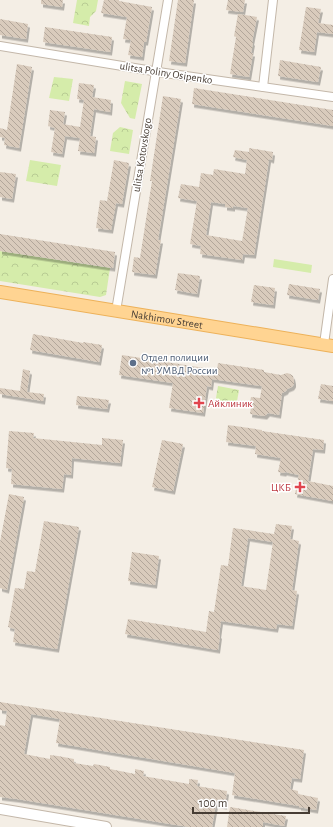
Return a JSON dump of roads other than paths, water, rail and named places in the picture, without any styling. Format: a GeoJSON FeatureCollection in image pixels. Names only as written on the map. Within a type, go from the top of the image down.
{"type":"FeatureCollection","features":[{"type":"Feature","properties":{"kind":"main road","name":"Nakhimov Street"},"geometry":{"type":"LineString","coordinates":[[0,292],[328,345]]}},
{"type":"Feature","properties":{"kind":"street","name":"ulitsa Kotovskogo"},"geometry":{"type":"LineString","coordinates":[[116,311],[168,0]]}},
{"type":"Feature","properties":{"kind":"street"},"geometry":{"type":"LineString","coordinates":[[263,87],[273,0]]}},
{"type":"Feature","properties":{"kind":"street","name":"ulitsa Poliny Osipenko"},"geometry":{"type":"LineString","coordinates":[[0,46],[156,72],[333,97]]}},
{"type":"Feature","properties":{"kind":"street"},"geometry":{"type":"LineString","coordinates":[[328,345],[333,279]]}},
{"type":"Feature","properties":{"kind":"street"},"geometry":{"type":"LineString","coordinates":[[0,810],[106,827]]}},
{"type":"Feature","properties":{"kind":"place","name":"Отдел полиции №1 УМВД России"},"geometry":{"type":"Point","coordinates":[133,363]}},
{"type":"Feature","properties":{"kind":"place","name":"Айклиник"},"geometry":{"type":"Point","coordinates":[199,403]}},
{"type":"Feature","properties":{"kind":"place","name":"ЦКБ"},"geometry":{"type":"Point","coordinates":[300,487]}}]}
